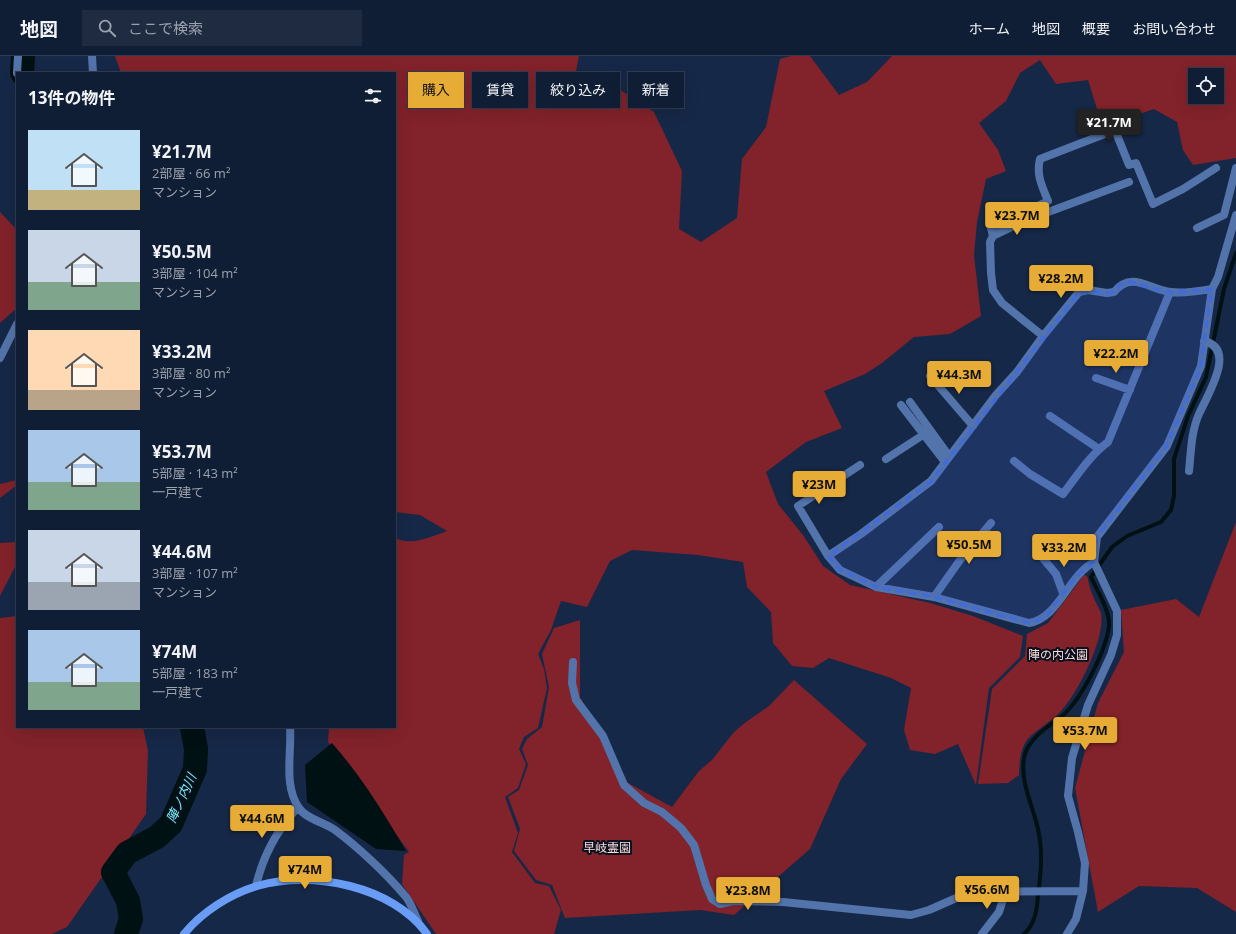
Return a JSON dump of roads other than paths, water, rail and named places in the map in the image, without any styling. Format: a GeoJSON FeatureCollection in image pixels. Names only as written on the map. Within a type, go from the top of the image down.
{"type":"FeatureCollection","features":[{"type":"Feature","properties":{"kind":"street"},"geometry":{"type":"LineString","coordinates":[[17,72],[18,56]]}},
{"type":"Feature","properties":{"kind":"street"},"geometry":{"type":"LineString","coordinates":[[92,56],[93,72]]}},
{"type":"Feature","properties":{"kind":"street"},"geometry":{"type":"LineString","coordinates":[[993,236],[991,228],[1048,201],[1038,178],[1040,159],[1115,130],[1129,165],[1136,163],[1153,204],[1183,189],[1216,168]]}},
{"type":"Feature","properties":{"kind":"street"},"geometry":{"type":"LineString","coordinates":[[1197,228],[1224,216],[1236,168]]}},
{"type":"Feature","properties":{"kind":"street"},"geometry":{"type":"LineString","coordinates":[[1043,336],[1002,303],[993,290],[990,242],[993,236],[1024,221],[1129,182]]}},
{"type":"Feature","properties":{"kind":"street"},"geometry":{"type":"LineString","coordinates":[[1067,934],[1076,919],[1083,891],[1085,863],[1068,796],[1072,758],[1088,705],[1117,635],[1117,611],[1094,562],[1097,538],[1167,446],[1201,366],[1212,289],[1233,240],[1236,215]]}},
{"type":"Feature","properties":{"kind":"street"},"geometry":{"type":"LineString","coordinates":[[828,556],[861,534],[931,481],[996,396],[1079,292],[1088,290],[1107,293],[1114,292],[1121,284],[1128,281],[1143,283],[1170,292],[1191,292],[1212,289]]}},
{"type":"Feature","properties":{"kind":"street"},"geometry":{"type":"LineString","coordinates":[[1014,461],[1030,474],[1064,494],[1099,449],[1108,442],[1170,292]]}},
{"type":"Feature","properties":{"kind":"street"},"geometry":{"type":"LineString","coordinates":[[0,358],[16,326]]}},
{"type":"Feature","properties":{"kind":"street"},"geometry":{"type":"LineString","coordinates":[[1204,341],[1217,343],[1227,350]]}},
{"type":"Feature","properties":{"kind":"street"},"geometry":{"type":"LineString","coordinates":[[930,376],[973,426]]}},
{"type":"Feature","properties":{"kind":"street"},"geometry":{"type":"LineString","coordinates":[[1189,472],[1191,442],[1199,415],[1226,376]]}},
{"type":"Feature","properties":{"kind":"street"},"geometry":{"type":"LineString","coordinates":[[1096,378],[1130,390]]}},
{"type":"Feature","properties":{"kind":"street"},"geometry":{"type":"LineString","coordinates":[[910,402],[947,460]]}},
{"type":"Feature","properties":{"kind":"street"},"geometry":{"type":"LineString","coordinates":[[901,406],[923,435],[947,460]]}},
{"type":"Feature","properties":{"kind":"street"},"geometry":{"type":"LineString","coordinates":[[1050,416],[1099,449]]}},
{"type":"Feature","properties":{"kind":"street"},"geometry":{"type":"LineString","coordinates":[[886,459],[923,435]]}},
{"type":"Feature","properties":{"kind":"street"},"geometry":{"type":"LineString","coordinates":[[860,465],[798,506],[828,556],[840,570],[876,587],[934,597],[1030,623],[1038,622],[1045,618],[1063,593],[1085,567],[1094,562]]}},
{"type":"Feature","properties":{"kind":"street"},"geometry":{"type":"LineString","coordinates":[[934,597],[960,560],[991,523]]}},
{"type":"Feature","properties":{"kind":"street"},"geometry":{"type":"LineString","coordinates":[[876,587],[939,526]]}},
{"type":"Feature","properties":{"kind":"street"},"geometry":{"type":"LineString","coordinates":[[1041,556],[1056,574],[1063,593]]}},
{"type":"Feature","properties":{"kind":"street"},"geometry":{"type":"LineString","coordinates":[[573,662],[572,683],[576,700],[603,736],[624,785],[644,803],[662,812],[681,828],[694,845],[706,885],[712,899],[720,904],[734,901],[783,902],[911,915],[929,910],[970,892],[1005,893],[1045,890],[1083,891]]}},
{"type":"Feature","properties":{"kind":"street"},"geometry":{"type":"LineString","coordinates":[[290,728],[291,747],[288,769],[291,789],[298,807],[304,814],[329,826],[354,844],[406,898],[418,921],[427,934]]}},
{"type":"Feature","properties":{"kind":"street"},"geometry":{"type":"LineString","coordinates":[[256,886],[260,865],[271,844],[283,823],[298,807]]}},
{"type":"Feature","properties":{"kind":"street"},"geometry":{"type":"LineString","coordinates":[[184,934],[193,923],[222,901],[256,886],[275,882],[308,880],[349,885],[381,896],[418,921]]}},
{"type":"Feature","properties":{"kind":"street"},"geometry":{"type":"LineString","coordinates":[[982,934],[998,912],[1005,893]]}},
{"type":"Feature","properties":{"kind":"waterway","name":"陣ノ内川"},"geometry":{"type":"LineString","coordinates":[[22,72],[23,56]]}},
{"type":"Feature","properties":{"kind":"waterway"},"geometry":{"type":"LineString","coordinates":[[1024,934],[1031,926],[1036,911],[1041,862],[1041,846],[1038,829],[1025,785],[1023,767],[1026,751],[1034,739],[1062,716],[1077,699],[1092,674],[1103,648],[1107,636],[1109,620],[1103,601],[1091,577],[1112,547],[1127,536],[1161,522],[1171,510],[1174,496],[1174,459],[1188,416],[1206,377],[1224,289],[1236,253]]}},
{"type":"Feature","properties":{"kind":"waterway","name":"陣ノ内川"},"geometry":{"type":"LineString","coordinates":[[126,934],[131,919],[128,901],[113,872],[127,853],[157,837],[171,824],[195,769],[196,749],[192,728]]}},
{"type":"Feature","properties":{"kind":"park label","name":"陣の内公園"},"geometry":{"type":"Point","coordinates":[1058,655]}},
{"type":"Feature","properties":{"kind":"park label","name":"早岐霊園"},"geometry":{"type":"Point","coordinates":[607,848]}}]}
